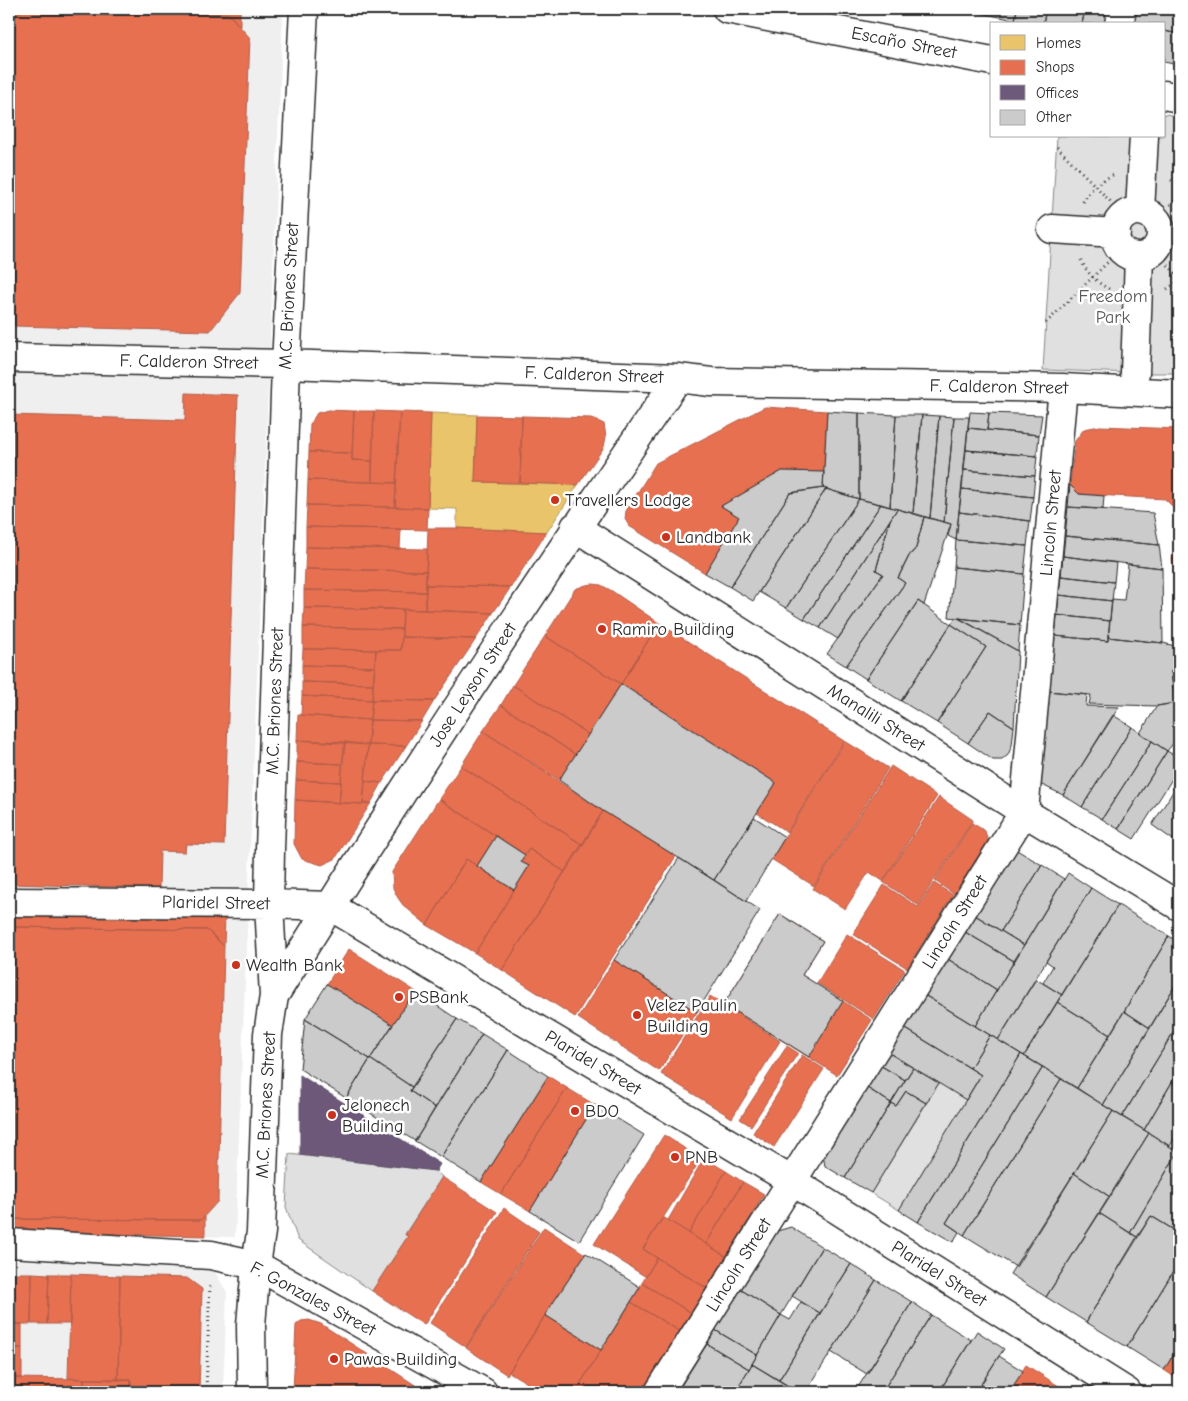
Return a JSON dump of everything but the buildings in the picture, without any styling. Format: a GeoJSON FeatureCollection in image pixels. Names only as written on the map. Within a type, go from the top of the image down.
{"type":"FeatureCollection","features":[{"type":"Feature","properties":{"kind":"street","name":"M.C. Briones Street"},"geometry":{"type":"LineString","coordinates":[[252,1392],[251,1325],[261,1232],[268,1034],[274,996],[269,904],[286,364],[304,9]]}},
{"type":"Feature","properties":{"kind":"street","name":"Escaño Street"},"geometry":{"type":"LineString","coordinates":[[727,9],[783,14],[990,61]]}},
{"type":"Feature","properties":{"kind":"street"},"geometry":{"type":"LineString","coordinates":[[1119,22],[1122,9]]}},
{"type":"Feature","properties":{"kind":"street"},"geometry":{"type":"LineString","coordinates":[[1166,95],[1179,98]]}},
{"type":"Feature","properties":{"kind":"street"},"geometry":{"type":"LineString","coordinates":[[1136,374],[1128,233],[1144,138]]}},
{"type":"Feature","properties":{"kind":"street"},"geometry":{"type":"LineString","coordinates":[[1052,229],[1128,233],[1147,214],[1170,235]]}},
{"type":"Feature","properties":{"kind":"street","name":"F. Calderon Street"},"geometry":{"type":"LineString","coordinates":[[9,358],[286,364],[678,378],[711,382],[1063,388],[1179,394]]}},
{"type":"Feature","properties":{"kind":"street","name":"Jose Leyson Street"},"geometry":{"type":"LineString","coordinates":[[274,996],[330,906],[575,528],[678,378]]}},
{"type":"Feature","properties":{"kind":"street","name":"Lincoln Street"},"geometry":{"type":"LineString","coordinates":[[659,1392],[1024,812],[1063,388]]}},
{"type":"Feature","properties":{"kind":"street","name":"Manalili Street"},"geometry":{"type":"LineString","coordinates":[[575,528],[1024,812],[1179,906]]}},
{"type":"Feature","properties":{"kind":"street","name":"Plaridel Street"},"geometry":{"type":"LineString","coordinates":[[9,902],[330,906],[792,1181],[1127,1392]]}},
{"type":"Feature","properties":{"kind":"street","name":"F. Gonzales Street"},"geometry":{"type":"LineString","coordinates":[[9,1243],[211,1255],[256,1266],[483,1392]]}},
{"type":"Feature","properties":{"kind":"path"},"geometry":{"type":"LineString","coordinates":[[1046,323],[1128,233],[1057,148]]}},
{"type":"Feature","properties":{"kind":"path"},"geometry":{"type":"LineString","coordinates":[[206,1392],[210,1282]]}},
{"type":"Feature","properties":{"kind":"shaded area"},"geometry":{"type":"Polygon","coordinates":[[[9,9],[283,9],[235,1237],[9,1232],[9,9]]]}},
{"type":"Feature","properties":{"kind":"shaded area"},"geometry":{"type":"Polygon","coordinates":[[[9,1260],[212,1267],[227,1292],[223,1392],[9,1392],[9,1260]]]}},
{"type":"Feature","properties":{"kind":"green space","name":"Freedom Park"},"geometry":{"type":"Polygon","coordinates":[[[1166,114],[1179,116],[1179,373],[1043,370],[1057,138],[1166,138],[1166,114]]]}},
{"type":"Feature","properties":{"kind":"green space"},"geometry":{"type":"Polygon","coordinates":[[[939,1083],[966,1100],[899,1210],[871,1193],[939,1083]]]}},
{"type":"Feature","properties":{"kind":"green space"},"geometry":{"type":"Polygon","coordinates":[[[289,1154],[436,1171],[442,1177],[405,1234],[408,1236],[372,1291],[298,1240],[286,1207],[289,1154]]]}},
{"type":"Feature","properties":{"kind":"place","name":"Travellers Lodge"},"geometry":{"type":"Point","coordinates":[555,500]}},
{"type":"Feature","properties":{"kind":"place","name":"Landbank"},"geometry":{"type":"Point","coordinates":[666,537]}},
{"type":"Feature","properties":{"kind":"place","name":"Ramiro Building"},"geometry":{"type":"Point","coordinates":[602,629]}},
{"type":"Feature","properties":{"kind":"place","name":"Wealth Bank"},"geometry":{"type":"Point","coordinates":[236,965]}},
{"type":"Feature","properties":{"kind":"place","name":"PSBank"},"geometry":{"type":"Point","coordinates":[399,997]}},
{"type":"Feature","properties":{"kind":"place","name":"Velez Paulin Building"},"geometry":{"type":"Point","coordinates":[637,1015]}},
{"type":"Feature","properties":{"kind":"place","name":"BDO"},"geometry":{"type":"Point","coordinates":[575,1111]}},
{"type":"Feature","properties":{"kind":"place","name":"Jelonech Building"},"geometry":{"type":"Point","coordinates":[332,1115]}},
{"type":"Feature","properties":{"kind":"place","name":"PNB"},"geometry":{"type":"Point","coordinates":[675,1157]}},
{"type":"Feature","properties":{"kind":"place","name":"Pawas Building"},"geometry":{"type":"Point","coordinates":[334,1359]}}]}
